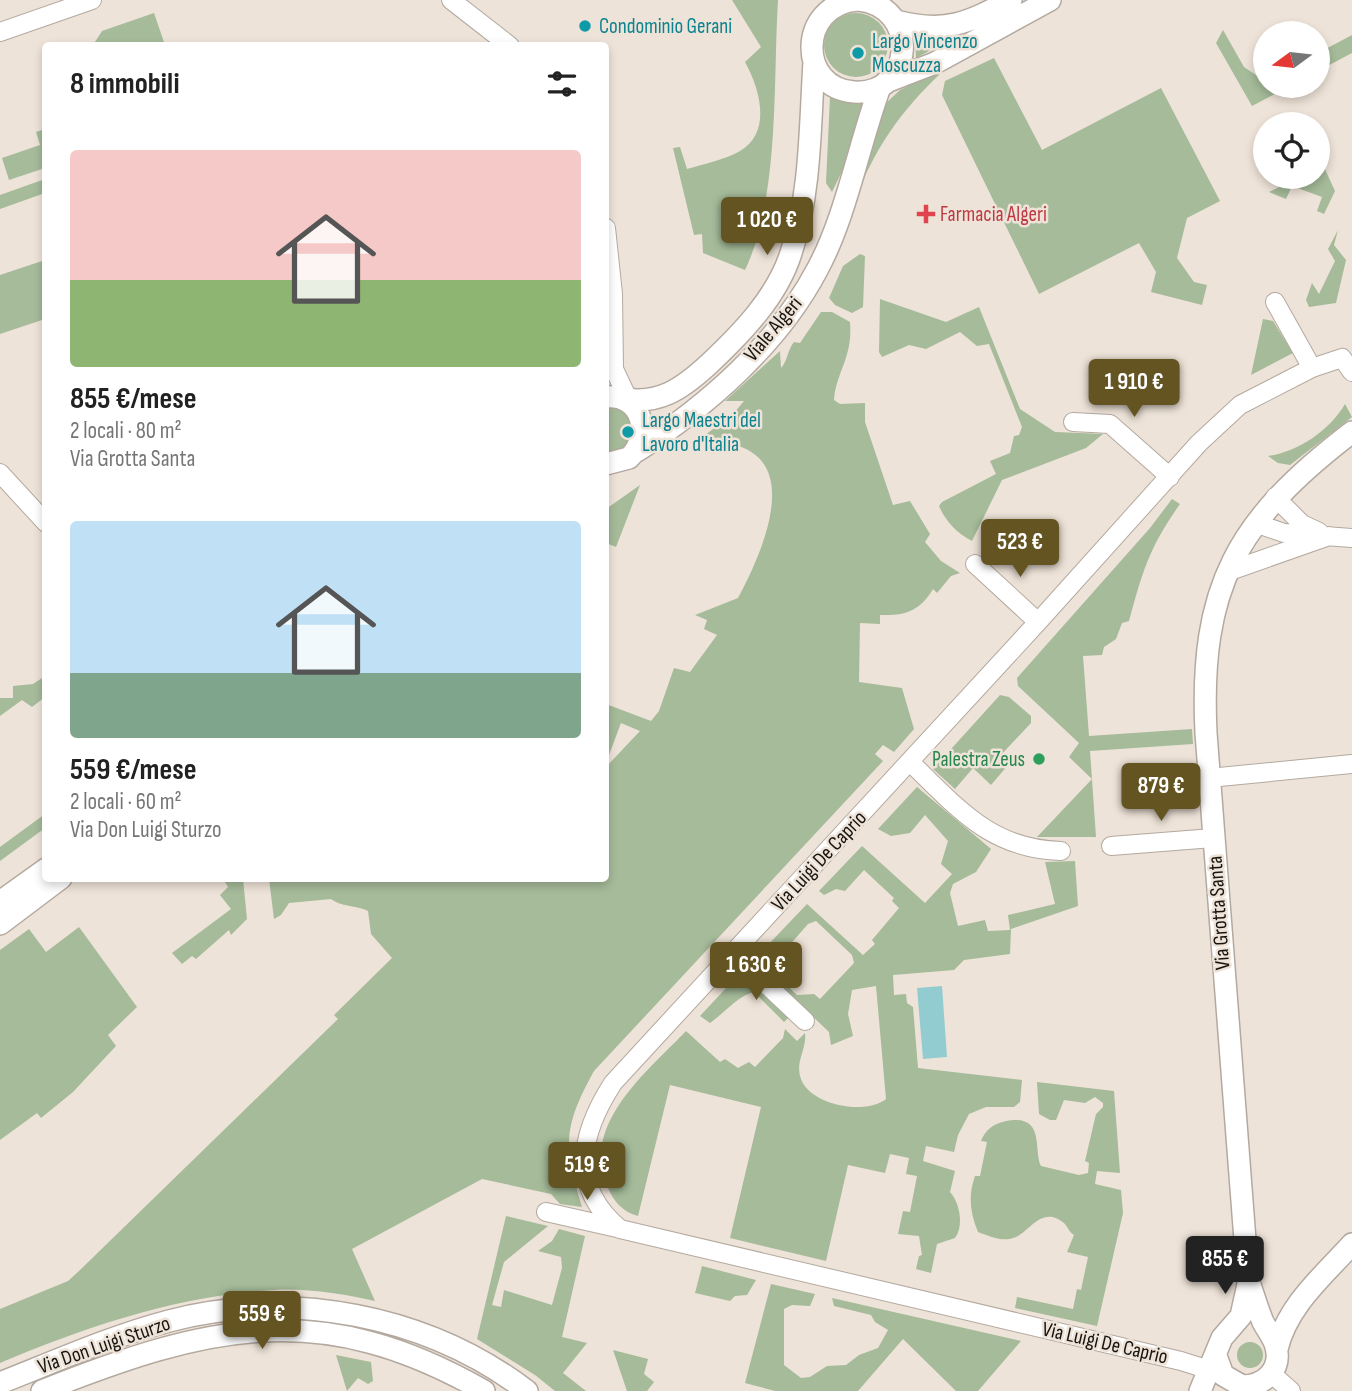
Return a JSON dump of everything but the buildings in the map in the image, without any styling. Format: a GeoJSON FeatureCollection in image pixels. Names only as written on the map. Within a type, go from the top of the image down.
{"type":"FeatureCollection","features":[{"type":"Feature","properties":{"kind":"street"},"geometry":{"type":"LineString","coordinates":[[0,32],[92,0]]}},
{"type":"Feature","properties":{"kind":"street"},"geometry":{"type":"LineString","coordinates":[[451,0],[505,42]]}},
{"type":"Feature","properties":{"kind":"street"},"geometry":{"type":"LineString","coordinates":[[883,85],[897,69],[903,53],[902,37],[896,21],[884,8],[863,0],[822,8],[813,34],[814,62],[830,83],[841,90],[867,91],[883,85],[935,63],[1050,0]]}},
{"type":"Feature","properties":{"kind":"street"},"geometry":{"type":"LineString","coordinates":[[896,21],[924,28],[946,28],[966,23],[1011,0]]}},
{"type":"Feature","properties":{"kind":"street","name":"Viale Algeri"},"geometry":{"type":"LineString","coordinates":[[621,400],[639,402],[664,398],[696,377],[739,335],[766,300],[784,270],[794,244],[803,197],[814,62]]}},
{"type":"Feature","properties":{"kind":"street","name":"Viale Algeri"},"geometry":{"type":"LineString","coordinates":[[609,477],[633,455],[681,421],[744,365],[771,337],[802,295],[818,269],[829,241],[883,85]]}},
{"type":"Feature","properties":{"kind":"street"},"geometry":{"type":"LineString","coordinates":[[609,267],[614,369],[621,400],[642,420],[644,431],[633,455],[609,463]]}},
{"type":"Feature","properties":{"kind":"street"},"geometry":{"type":"LineString","coordinates":[[1275,302],[1311,368]]}},
{"type":"Feature","properties":{"kind":"street"},"geometry":{"type":"LineString","coordinates":[[609,334],[613,320]]}},
{"type":"Feature","properties":{"kind":"street","name":"Via Luigi De Caprio"},"geometry":{"type":"LineString","coordinates":[[1217,1361],[1181,1361],[620,1229],[600,1212],[589,1191],[584,1169],[591,1122],[613,1083],[910,762],[1199,443],[1240,405],[1311,368],[1342,358],[1352,372]]}},
{"type":"Feature","properties":{"kind":"street"},"geometry":{"type":"LineString","coordinates":[[1073,422],[1110,424],[1170,477]]}},
{"type":"Feature","properties":{"kind":"street","name":"Via Grotta Santa"},"geometry":{"type":"LineString","coordinates":[[1259,1331],[1241,1316],[1250,1284],[1213,838],[1203,682],[1208,635],[1227,572],[1255,523],[1275,497],[1306,467],[1352,432]]}},
{"type":"Feature","properties":{"kind":"street"},"geometry":{"type":"LineString","coordinates":[[0,473],[42,519]]}},
{"type":"Feature","properties":{"kind":"street"},"geometry":{"type":"LineString","coordinates":[[1275,497],[1302,524],[1328,536]]}},
{"type":"Feature","properties":{"kind":"street"},"geometry":{"type":"LineString","coordinates":[[1255,523],[1284,533],[1352,538]]}},
{"type":"Feature","properties":{"kind":"street"},"geometry":{"type":"LineString","coordinates":[[1227,572],[1328,536]]}},
{"type":"Feature","properties":{"kind":"street"},"geometry":{"type":"LineString","coordinates":[[975,564],[1038,622]]}},
{"type":"Feature","properties":{"kind":"street"},"geometry":{"type":"LineString","coordinates":[[910,762],[975,824],[999,839],[1030,849],[1061,851]]}},
{"type":"Feature","properties":{"kind":"street"},"geometry":{"type":"LineString","coordinates":[[1209,778],[1352,764]]}},
{"type":"Feature","properties":{"kind":"street"},"geometry":{"type":"LineString","coordinates":[[1111,846],[1213,838]]}},
{"type":"Feature","properties":{"kind":"street"},"geometry":{"type":"LineString","coordinates":[[0,902],[42,872]]}},
{"type":"Feature","properties":{"kind":"street"},"geometry":{"type":"LineString","coordinates":[[0,924],[56,882]]}},
{"type":"Feature","properties":{"kind":"street"},"geometry":{"type":"LineString","coordinates":[[734,954],[805,1021]]}},
{"type":"Feature","properties":{"kind":"street"},"geometry":{"type":"LineString","coordinates":[[546,1212],[620,1229]]}},
{"type":"Feature","properties":{"kind":"street"},"geometry":{"type":"LineString","coordinates":[[1259,1331],[1285,1323],[1296,1306],[1352,1244]]}},
{"type":"Feature","properties":{"kind":"street"},"geometry":{"type":"LineString","coordinates":[[1250,1284],[1271,1304],[1296,1306]]}},
{"type":"Feature","properties":{"kind":"street"},"geometry":{"type":"LineString","coordinates":[[1198,1391],[1217,1361],[1296,1306]]}},
{"type":"Feature","properties":{"kind":"street","name":"Via Don Luigi Sturzo"},"geometry":{"type":"LineString","coordinates":[[0,1383],[170,1320],[220,1311],[281,1307],[366,1317],[407,1328],[458,1350],[527,1391]]}},
{"type":"Feature","properties":{"kind":"street","name":"Via Don Luigi Sturzo"},"geometry":{"type":"LineString","coordinates":[[42,1391],[113,1363],[175,1343],[258,1330],[290,1330],[371,1341],[431,1363],[484,1391]]}},
{"type":"Feature","properties":{"kind":"street"},"geometry":{"type":"LineString","coordinates":[[1217,1361],[1235,1384],[1245,1388],[1258,1384],[1272,1374],[1276,1366],[1259,1331]]}},
{"type":"Feature","properties":{"kind":"street"},"geometry":{"type":"LineString","coordinates":[[1181,1361],[1190,1370],[1198,1391]]}},
{"type":"Feature","properties":{"kind":"street"},"geometry":{"type":"LineString","coordinates":[[1272,1374],[1291,1391]]}},
{"type":"Feature","properties":{"kind":"green space"},"geometry":{"type":"Polygon","coordinates":[[[732,0],[778,0],[770,174],[756,241],[745,270],[703,253],[702,234],[694,235],[673,148],[680,147],[687,169],[740,151],[757,133],[760,121],[758,96],[745,62],[761,47],[732,0]]]}},
{"type":"Feature","properties":{"kind":"green space"},"geometry":{"type":"Polygon","coordinates":[[[154,13],[164,42],[95,42],[102,31],[154,13]]]}},
{"type":"Feature","properties":{"kind":"green space"},"geometry":{"type":"Polygon","coordinates":[[[856,13],[874,19],[882,27],[888,45],[882,63],[874,71],[856,77],[838,71],[830,63],[824,45],[830,27],[838,19],[856,13]]]}},
{"type":"Feature","properties":{"kind":"green space"},"geometry":{"type":"Polygon","coordinates":[[[968,30],[916,58],[915,31],[968,30]]]}},
{"type":"Feature","properties":{"kind":"green space"},"geometry":{"type":"Polygon","coordinates":[[[1223,30],[1244,67],[1253,73],[1253,98],[1267,98],[1252,106],[1216,43],[1223,30]]]}},
{"type":"Feature","properties":{"kind":"green space"},"geometry":{"type":"Polygon","coordinates":[[[1352,35],[1352,53],[1330,65],[1330,47],[1352,35]]]}},
{"type":"Feature","properties":{"kind":"green space"},"geometry":{"type":"Polygon","coordinates":[[[994,58],[1042,150],[1161,88],[1220,201],[1187,218],[1177,258],[1194,282],[1207,285],[1202,305],[1151,292],[1156,272],[1139,243],[1039,294],[942,95],[945,81],[994,58]]]}},
{"type":"Feature","properties":{"kind":"green space"},"geometry":{"type":"Polygon","coordinates":[[[948,67],[920,94],[896,123],[859,190],[884,105],[900,90],[948,67]]]}},
{"type":"Feature","properties":{"kind":"green space"},"geometry":{"type":"Polygon","coordinates":[[[830,97],[863,104],[849,157],[832,192],[826,183],[830,97]]]}},
{"type":"Feature","properties":{"kind":"green space"},"geometry":{"type":"Polygon","coordinates":[[[42,130],[42,169],[9,180],[2,158],[40,145],[36,132],[42,130]]]}},
{"type":"Feature","properties":{"kind":"green space"},"geometry":{"type":"Polygon","coordinates":[[[42,180],[42,194],[0,209],[0,195],[42,180]]]}},
{"type":"Feature","properties":{"kind":"green space"},"geometry":{"type":"Polygon","coordinates":[[[1330,180],[1335,191],[1324,214],[1317,211],[1322,197],[1300,189],[1330,189],[1330,180]]]}},
{"type":"Feature","properties":{"kind":"green space"},"geometry":{"type":"Polygon","coordinates":[[[1275,189],[1291,189],[1286,199],[1269,192],[1275,189]]]}},
{"type":"Feature","properties":{"kind":"green space"},"geometry":{"type":"Polygon","coordinates":[[[1338,230],[1334,245],[1346,260],[1336,303],[1309,307],[1306,300],[1312,283],[1319,294],[1335,261],[1328,249],[1338,230]]]}},
{"type":"Feature","properties":{"kind":"green space"},"geometry":{"type":"Polygon","coordinates":[[[860,254],[865,256],[863,307],[852,313],[835,305],[829,298],[843,266],[860,254]]]}},
{"type":"Feature","properties":{"kind":"green space"},"geometry":{"type":"Polygon","coordinates":[[[42,261],[42,320],[0,334],[0,275],[42,261]]]}},
{"type":"Feature","properties":{"kind":"green space"},"geometry":{"type":"Polygon","coordinates":[[[880,299],[946,322],[979,307],[1020,409],[1055,432],[1103,434],[1086,448],[1002,480],[972,541],[967,538],[949,522],[939,506],[996,474],[990,461],[1010,453],[1014,436],[1019,435],[1022,427],[989,344],[977,346],[960,332],[926,349],[909,345],[882,357],[879,352],[880,299]]]}},
{"type":"Feature","properties":{"kind":"green space"},"geometry":{"type":"Polygon","coordinates":[[[821,312],[832,312],[850,322],[847,355],[834,400],[840,404],[865,403],[865,422],[893,505],[910,501],[930,534],[925,542],[941,561],[960,573],[951,576],[937,593],[933,589],[923,602],[911,611],[880,615],[880,624],[860,623],[859,682],[902,688],[914,729],[894,752],[883,745],[875,754],[883,761],[594,1071],[576,1108],[569,1138],[572,1168],[582,1207],[560,1204],[551,1194],[482,1179],[352,1249],[375,1301],[299,1290],[203,1298],[99,1325],[0,1363],[0,1309],[68,1281],[338,1019],[334,1015],[392,958],[371,934],[368,911],[363,909],[331,899],[289,903],[281,915],[274,919],[269,882],[609,882],[609,764],[640,731],[621,723],[609,755],[609,705],[651,721],[659,711],[674,668],[690,672],[717,635],[704,629],[707,620],[695,615],[738,598],[761,546],[769,520],[772,494],[768,472],[755,455],[732,444],[696,442],[734,413],[744,401],[725,401],[780,351],[781,368],[794,342],[800,343],[821,312]]]}},
{"type":"Feature","properties":{"kind":"green space"},"geometry":{"type":"Polygon","coordinates":[[[1263,319],[1273,321],[1293,353],[1251,375],[1263,319]]]}},
{"type":"Feature","properties":{"kind":"green space"},"geometry":{"type":"Polygon","coordinates":[[[1345,404],[1352,417],[1290,465],[1278,463],[1268,456],[1302,445],[1331,423],[1345,404]]]}},
{"type":"Feature","properties":{"kind":"green space"},"geometry":{"type":"Polygon","coordinates":[[[609,406],[628,413],[636,428],[625,452],[609,455],[609,406]]]}},
{"type":"Feature","properties":{"kind":"green space"},"geometry":{"type":"Polygon","coordinates":[[[640,485],[616,547],[609,544],[609,507],[640,485]]]}},
{"type":"Feature","properties":{"kind":"green space"},"geometry":{"type":"Polygon","coordinates":[[[1172,499],[1180,504],[1148,560],[1129,621],[1122,623],[1116,639],[1104,647],[1102,655],[1083,656],[1089,736],[1192,729],[1193,744],[1090,751],[1092,779],[1069,757],[1079,743],[1018,686],[1017,678],[1150,528],[1172,499]]]}},
{"type":"Feature","properties":{"kind":"green space"},"geometry":{"type":"Polygon","coordinates":[[[42,678],[42,699],[32,707],[22,700],[0,716],[0,698],[13,698],[13,686],[33,684],[42,678]]]}},
{"type":"Feature","properties":{"kind":"green space"},"geometry":{"type":"Polygon","coordinates":[[[1000,695],[1009,697],[1031,716],[1031,723],[1000,756],[1008,765],[991,785],[973,768],[955,789],[933,769],[1000,695]]]}},
{"type":"Feature","properties":{"kind":"green space"},"geometry":{"type":"Polygon","coordinates":[[[1092,779],[1096,837],[1037,837],[1092,779]]]}},
{"type":"Feature","properties":{"kind":"green space"},"geometry":{"type":"Polygon","coordinates":[[[917,787],[991,849],[976,872],[953,884],[950,893],[958,926],[985,920],[988,931],[1010,930],[1008,915],[1055,904],[1045,862],[1075,861],[1078,906],[1011,929],[1010,954],[964,960],[954,970],[893,975],[894,995],[906,994],[907,1003],[913,1007],[918,1068],[1022,1080],[1020,1102],[1014,1107],[986,1107],[969,1114],[958,1135],[954,1152],[926,1146],[923,1161],[955,1171],[950,1192],[960,1215],[955,1238],[937,1244],[931,1273],[916,1269],[919,1256],[922,1255],[919,1236],[898,1234],[903,1211],[910,1212],[917,1176],[906,1174],[909,1158],[890,1154],[885,1173],[848,1165],[826,1261],[730,1238],[761,1107],[670,1085],[638,1216],[623,1209],[610,1193],[601,1165],[603,1143],[610,1121],[637,1082],[686,1031],[720,1062],[725,1059],[738,1068],[749,1062],[755,1067],[783,1038],[785,1029],[797,1041],[805,1033],[799,1070],[805,1086],[813,1094],[825,1101],[851,1107],[865,1107],[886,1099],[876,986],[852,990],[848,1014],[853,1036],[831,1045],[829,1032],[780,985],[783,982],[797,995],[814,994],[820,999],[854,963],[852,955],[816,921],[808,924],[787,948],[774,953],[765,948],[807,904],[863,955],[875,944],[872,940],[899,908],[892,901],[894,898],[864,870],[845,891],[836,889],[824,895],[819,891],[862,846],[925,903],[952,874],[941,864],[948,841],[925,815],[910,833],[891,836],[878,829],[917,787]]]}},
{"type":"Feature","properties":{"kind":"green space"},"geometry":{"type":"Polygon","coordinates":[[[42,816],[42,830],[0,861],[0,847],[42,816]]]}},
{"type":"Feature","properties":{"kind":"green space"},"geometry":{"type":"Polygon","coordinates":[[[225,882],[243,882],[247,919],[231,935],[229,930],[196,959],[192,956],[182,964],[172,953],[231,909],[220,895],[228,887],[225,882]]]}},
{"type":"Feature","properties":{"kind":"green space"},"geometry":{"type":"Polygon","coordinates":[[[79,927],[137,1007],[108,1035],[116,1046],[73,1092],[41,1118],[37,1113],[0,1140],[0,950],[29,929],[46,952],[79,927]]]}},
{"type":"Feature","properties":{"kind":"green space"},"geometry":{"type":"Polygon","coordinates":[[[741,972],[789,1017],[784,1022],[754,992],[737,1001],[710,1023],[700,1016],[741,972]]]}},
{"type":"Feature","properties":{"kind":"green space"},"geometry":{"type":"Polygon","coordinates":[[[1037,1082],[1114,1091],[1120,1173],[1097,1171],[1095,1184],[1121,1190],[1123,1213],[1097,1326],[1015,1308],[1017,1297],[1073,1309],[1077,1289],[1081,1290],[1088,1257],[1067,1252],[1074,1235],[1064,1223],[1056,1218],[1043,1218],[1016,1237],[1001,1239],[978,1232],[973,1218],[971,1190],[975,1176],[980,1176],[987,1142],[981,1141],[988,1130],[997,1124],[1019,1120],[1027,1122],[1036,1134],[1041,1166],[1079,1175],[1088,1173],[1089,1163],[1085,1161],[1096,1114],[1103,1107],[1103,1103],[1095,1097],[1085,1103],[1064,1100],[1056,1120],[1050,1120],[1039,1114],[1037,1082]]]}},
{"type":"Feature","properties":{"kind":"green space"},"geometry":{"type":"Polygon","coordinates":[[[506,1216],[548,1226],[504,1262],[492,1305],[501,1307],[504,1290],[552,1305],[562,1268],[561,1257],[538,1251],[552,1241],[559,1229],[585,1236],[562,1337],[587,1343],[563,1373],[586,1391],[555,1391],[535,1375],[477,1339],[506,1216]]]}},
{"type":"Feature","properties":{"kind":"green space"},"geometry":{"type":"Polygon","coordinates":[[[702,1266],[756,1280],[747,1295],[735,1296],[730,1301],[695,1293],[702,1266]]]}},
{"type":"Feature","properties":{"kind":"green space"},"geometry":{"type":"Polygon","coordinates":[[[771,1284],[815,1294],[810,1306],[792,1305],[784,1309],[784,1365],[801,1378],[810,1377],[827,1366],[846,1365],[859,1355],[878,1348],[888,1330],[875,1322],[871,1315],[834,1306],[832,1298],[1021,1341],[978,1391],[956,1391],[903,1339],[858,1391],[775,1391],[745,1383],[771,1284]]]}},
{"type":"Feature","properties":{"kind":"green space"},"geometry":{"type":"Polygon","coordinates":[[[1250,1342],[1259,1346],[1263,1355],[1259,1364],[1250,1368],[1241,1364],[1237,1355],[1241,1346],[1250,1342]]]}},
{"type":"Feature","properties":{"kind":"green space"},"geometry":{"type":"Polygon","coordinates":[[[613,1350],[648,1359],[644,1374],[654,1382],[647,1391],[627,1391],[613,1350]]]}},
{"type":"Feature","properties":{"kind":"green space"},"geometry":{"type":"Polygon","coordinates":[[[336,1355],[371,1362],[373,1381],[368,1384],[358,1378],[347,1391],[336,1355]]]}},
{"type":"Feature","properties":{"kind":"water"},"geometry":{"type":"Polygon","coordinates":[[[942,986],[947,1057],[923,1059],[917,988],[942,986]]]}},
{"type":"Feature","properties":{"kind":"place","name":"Condominio Gerani"},"geometry":{"type":"Point","coordinates":[585,26]}},
{"type":"Feature","properties":{"kind":"place","name":"Largo Vincenzo Moscuzza"},"geometry":{"type":"Point","coordinates":[858,53]}},
{"type":"Feature","properties":{"kind":"place","name":"Farmacia Algeri"},"geometry":{"type":"Point","coordinates":[926,214]}},
{"type":"Feature","properties":{"kind":"place","name":"Largo Maestri del Lavoro d'Italia"},"geometry":{"type":"Point","coordinates":[628,432]}},
{"type":"Feature","properties":{"kind":"place","name":"Palestra Zeus"},"geometry":{"type":"Point","coordinates":[1039,759]}}]}
